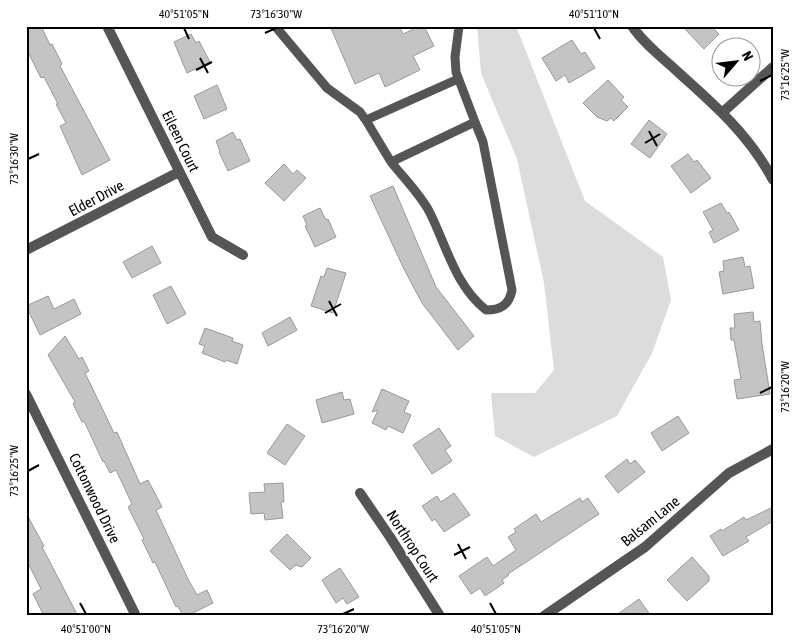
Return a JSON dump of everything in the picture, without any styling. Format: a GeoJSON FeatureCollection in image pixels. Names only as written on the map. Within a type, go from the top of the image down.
{"type":"FeatureCollection","features":[{"type":"Feature","properties":{"kind":"street","name":"Eileen Court"},"geometry":{"type":"LineString","coordinates":[[107,26],[212,237],[243,254]]}},
{"type":"Feature","properties":{"kind":"street"},"geometry":{"type":"LineString","coordinates":[[632,26],[655,51],[723,112],[755,149],[773,180]]}},
{"type":"Feature","properties":{"kind":"street"},"geometry":{"type":"LineString","coordinates":[[723,112],[773,68]]}},
{"type":"Feature","properties":{"kind":"street","name":"Elder Drive"},"geometry":{"type":"LineString","coordinates":[[26,250],[179,172]]}},
{"type":"Feature","properties":{"kind":"street","name":"Cottonwood Drive"},"geometry":{"type":"LineString","coordinates":[[26,394],[136,616]]}},
{"type":"Feature","properties":{"kind":"street","name":"Balsam Lane"},"geometry":{"type":"LineString","coordinates":[[544,616],[645,547],[729,473],[773,449]]}},
{"type":"Feature","properties":{"kind":"street","name":"Northrop Court"},"geometry":{"type":"LineString","coordinates":[[360,493],[440,616]]}},
{"type":"Feature","properties":{"kind":"lane"},"geometry":{"type":"LineString","coordinates":[[275,26],[327,88],[360,112],[366,120],[391,162],[428,209],[452,263],[469,293],[486,310],[501,308],[510,300],[512,290],[483,142],[458,79],[455,57],[459,26]]}},
{"type":"Feature","properties":{"kind":"lane"},"geometry":{"type":"LineString","coordinates":[[366,120],[458,79]]}},
{"type":"Feature","properties":{"kind":"lane"},"geometry":{"type":"LineString","coordinates":[[391,162],[475,122]]}},
{"type":"Feature","properties":{"kind":"shaded area"},"geometry":{"type":"Polygon","coordinates":[[[477,26],[516,26],[585,201],[663,257],[671,300],[652,353],[617,416],[534,457],[495,436],[491,393],[535,393],[554,370],[544,283],[517,159],[481,73],[477,26]]]}},
{"type":"Feature","properties":{"kind":"building"},"geometry":{"type":"Polygon","coordinates":[[[26,26],[41,26],[50,45],[52,44],[62,64],[60,66],[110,160],[82,175],[60,126],[66,123],[56,104],[58,104],[44,77],[41,78],[26,48],[26,26]]]}},
{"type":"Feature","properties":{"kind":"building"},"geometry":{"type":"Polygon","coordinates":[[[330,26],[399,26],[403,34],[424,26],[434,46],[413,56],[420,70],[385,87],[379,73],[355,84],[330,26]]]}},
{"type":"Feature","properties":{"kind":"building"},"geometry":{"type":"Polygon","coordinates":[[[682,26],[711,26],[719,34],[712,38],[712,41],[704,49],[682,26]]]}},
{"type":"Feature","properties":{"kind":"building"},"geometry":{"type":"Polygon","coordinates":[[[191,34],[196,43],[199,41],[210,62],[187,73],[174,42],[191,34]]]}},
{"type":"Feature","properties":{"kind":"building"},"geometry":{"type":"Polygon","coordinates":[[[572,40],[581,54],[585,52],[595,68],[569,83],[565,75],[556,81],[542,58],[572,40]]]}},
{"type":"Feature","properties":{"kind":"building"},"geometry":{"type":"Polygon","coordinates":[[[608,80],[624,97],[621,100],[628,107],[614,121],[611,118],[607,121],[597,117],[583,103],[608,80]]]}},
{"type":"Feature","properties":{"kind":"building"},"geometry":{"type":"Polygon","coordinates":[[[217,85],[227,109],[204,119],[194,96],[217,85]]]}},
{"type":"Feature","properties":{"kind":"building"},"geometry":{"type":"Polygon","coordinates":[[[649,120],[667,134],[650,158],[631,144],[649,120]]]}},
{"type":"Feature","properties":{"kind":"building"},"geometry":{"type":"Polygon","coordinates":[[[233,132],[237,140],[240,139],[250,161],[228,171],[216,141],[233,132]]]}},
{"type":"Feature","properties":{"kind":"building"},"geometry":{"type":"Polygon","coordinates":[[[688,154],[694,162],[697,160],[711,178],[691,193],[671,166],[688,154]]]}},
{"type":"Feature","properties":{"kind":"building"},"geometry":{"type":"Polygon","coordinates":[[[284,164],[293,174],[297,170],[306,178],[284,201],[265,183],[284,164]]]}},
{"type":"Feature","properties":{"kind":"building"},"geometry":{"type":"Polygon","coordinates":[[[393,186],[436,287],[474,336],[458,350],[422,303],[370,196],[393,186]]]}},
{"type":"Feature","properties":{"kind":"building"},"geometry":{"type":"Polygon","coordinates":[[[721,203],[727,213],[729,212],[739,230],[714,243],[709,232],[713,230],[703,212],[721,203]]]}},
{"type":"Feature","properties":{"kind":"building"},"geometry":{"type":"Polygon","coordinates":[[[320,208],[326,220],[328,219],[336,237],[315,247],[305,226],[307,225],[303,216],[320,208]]]}},
{"type":"Feature","properties":{"kind":"building"},"geometry":{"type":"Polygon","coordinates":[[[152,246],[161,263],[132,278],[123,262],[152,246]]]}},
{"type":"Feature","properties":{"kind":"building"},"geometry":{"type":"Polygon","coordinates":[[[743,257],[745,267],[750,266],[754,288],[723,294],[719,272],[724,271],[723,261],[743,257]]]}},
{"type":"Feature","properties":{"kind":"building"},"geometry":{"type":"Polygon","coordinates":[[[327,268],[346,273],[333,313],[311,306],[321,276],[324,277],[327,268]]]}},
{"type":"Feature","properties":{"kind":"building"},"geometry":{"type":"Polygon","coordinates":[[[171,286],[186,314],[167,324],[153,295],[171,286]]]}},
{"type":"Feature","properties":{"kind":"building"},"geometry":{"type":"Polygon","coordinates":[[[48,296],[54,309],[74,299],[81,314],[40,335],[26,306],[48,296]]]}},
{"type":"Feature","properties":{"kind":"building"},"geometry":{"type":"Polygon","coordinates":[[[753,312],[754,322],[760,321],[770,394],[737,399],[734,380],[741,379],[734,340],[731,340],[730,328],[735,328],[734,314],[753,312]]]}},
{"type":"Feature","properties":{"kind":"building"},"geometry":{"type":"Polygon","coordinates":[[[290,317],[297,330],[268,346],[262,333],[290,317]]]}},
{"type":"Feature","properties":{"kind":"building"},"geometry":{"type":"Polygon","coordinates":[[[205,328],[233,338],[232,341],[243,345],[237,364],[226,360],[225,362],[202,353],[205,346],[199,344],[205,328]]]}},
{"type":"Feature","properties":{"kind":"building"},"geometry":{"type":"Polygon","coordinates":[[[65,336],[79,359],[82,357],[89,371],[85,373],[114,433],[117,432],[140,484],[148,480],[162,507],[156,510],[188,579],[197,595],[207,590],[213,603],[187,616],[183,616],[178,606],[176,607],[155,562],[153,563],[142,540],[144,539],[128,507],[132,504],[116,470],[110,473],[103,462],[84,421],[82,422],[73,404],[75,402],[48,355],[65,336]]]}},
{"type":"Feature","properties":{"kind":"building"},"geometry":{"type":"Polygon","coordinates":[[[382,389],[409,401],[404,412],[411,415],[403,433],[388,426],[386,430],[372,423],[378,410],[372,412],[382,389]]]}},
{"type":"Feature","properties":{"kind":"building"},"geometry":{"type":"Polygon","coordinates":[[[342,392],[344,400],[350,399],[354,414],[322,423],[316,400],[342,392]]]}},
{"type":"Feature","properties":{"kind":"building"},"geometry":{"type":"Polygon","coordinates":[[[678,416],[689,433],[662,451],[651,433],[678,416]]]}},
{"type":"Feature","properties":{"kind":"building"},"geometry":{"type":"Polygon","coordinates":[[[287,424],[305,436],[285,465],[267,453],[287,424]]]}},
{"type":"Feature","properties":{"kind":"building"},"geometry":{"type":"Polygon","coordinates":[[[439,428],[451,446],[445,450],[452,461],[432,474],[413,445],[439,428]]]}},
{"type":"Feature","properties":{"kind":"building"},"geometry":{"type":"Polygon","coordinates":[[[627,459],[630,464],[635,460],[645,472],[618,493],[605,476],[627,459]]]}},
{"type":"Feature","properties":{"kind":"building"},"geometry":{"type":"Polygon","coordinates":[[[283,483],[284,502],[281,502],[283,518],[265,520],[264,513],[251,514],[249,493],[265,492],[264,484],[283,483]]]}},
{"type":"Feature","properties":{"kind":"building"},"geometry":{"type":"Polygon","coordinates":[[[454,493],[470,515],[444,532],[435,519],[432,521],[422,506],[437,496],[441,502],[454,493]]]}},
{"type":"Feature","properties":{"kind":"building"},"geometry":{"type":"Polygon","coordinates":[[[580,498],[582,502],[588,498],[599,514],[508,574],[502,580],[504,583],[485,596],[480,588],[471,594],[459,576],[487,557],[493,566],[516,550],[508,537],[516,532],[514,529],[536,514],[541,522],[580,498]]]}},
{"type":"Feature","properties":{"kind":"building"},"geometry":{"type":"Polygon","coordinates":[[[773,507],[773,521],[746,537],[749,541],[723,556],[710,536],[744,517],[746,520],[773,507]]]}},
{"type":"Feature","properties":{"kind":"building"},"geometry":{"type":"Polygon","coordinates":[[[26,513],[78,616],[44,616],[33,594],[41,589],[26,559],[26,513]]]}},
{"type":"Feature","properties":{"kind":"building"},"geometry":{"type":"Polygon","coordinates":[[[287,534],[311,558],[302,567],[296,565],[290,570],[270,551],[287,534]]]}},
{"type":"Feature","properties":{"kind":"building"},"geometry":{"type":"Polygon","coordinates":[[[692,557],[709,576],[709,581],[687,601],[667,580],[692,557]]]}},
{"type":"Feature","properties":{"kind":"building"},"geometry":{"type":"Polygon","coordinates":[[[340,568],[359,597],[347,604],[343,598],[336,603],[322,580],[340,568]]]}},
{"type":"Feature","properties":{"kind":"building"},"geometry":{"type":"Polygon","coordinates":[[[639,599],[651,616],[615,616],[639,599]]]}}]}
